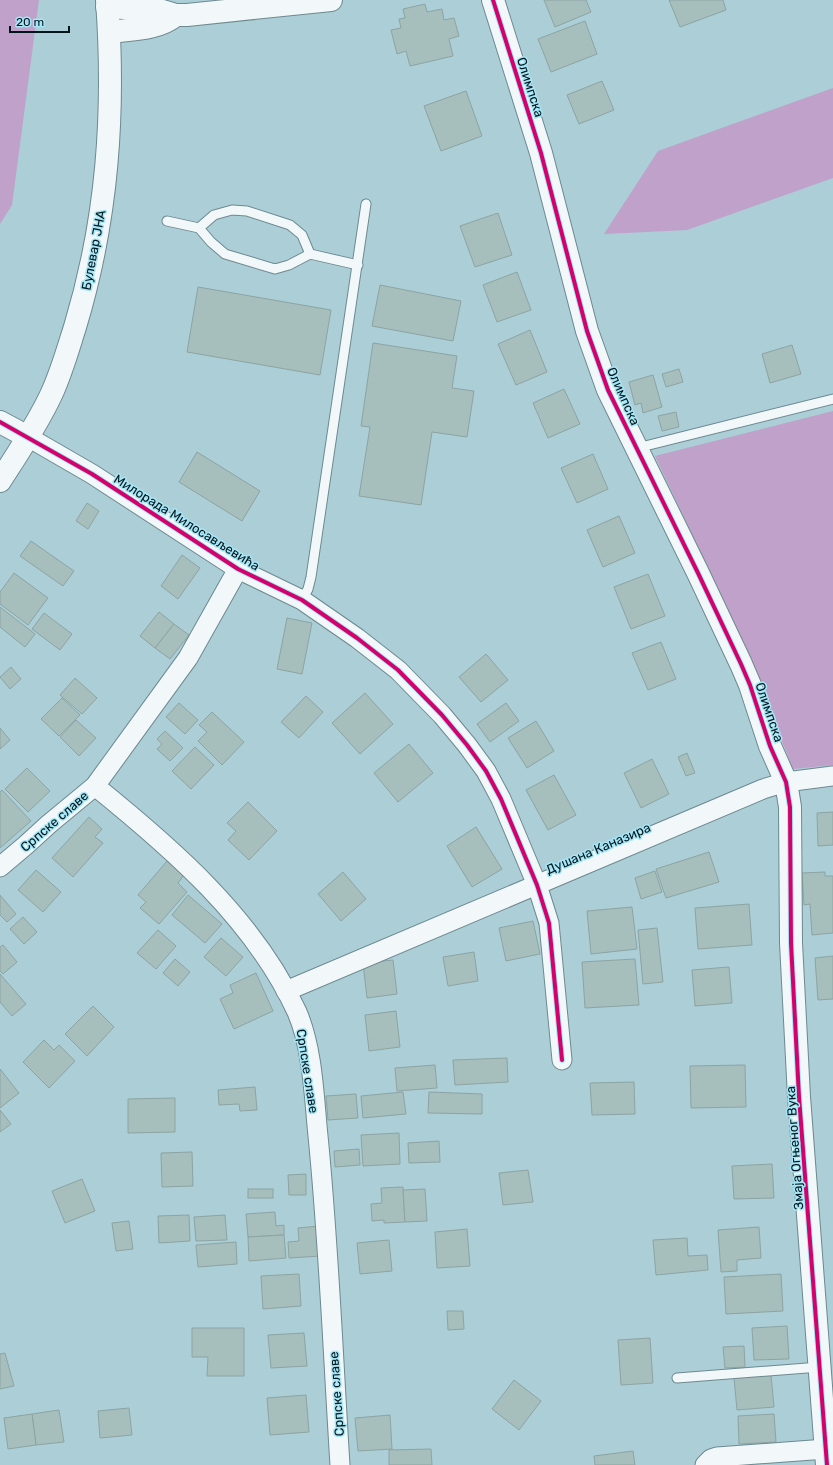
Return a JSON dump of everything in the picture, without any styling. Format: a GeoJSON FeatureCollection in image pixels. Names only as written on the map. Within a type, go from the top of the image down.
{"type":"FeatureCollection","features":[{"type":"Feature","properties":{"kind":"street"},"geometry":{"type":"LineString","coordinates":[[107,4],[159,10],[176,15],[286,2],[331,0]]}},
{"type":"Feature","properties":{"kind":"street","name":"Олимпска"},"geometry":{"type":"LineString","coordinates":[[493,0],[541,153],[587,331],[608,390],[696,568],[741,664],[750,685],[770,746],[786,782]]}},
{"type":"Feature","properties":{"kind":"street","name":"Булевар ЈНА"},"geometry":{"type":"LineString","coordinates":[[0,481],[28,437],[52,394],[82,306],[96,246],[107,169],[109,138],[110,87],[107,4]]}},
{"type":"Feature","properties":{"kind":"street"},"geometry":{"type":"LineString","coordinates":[[109,32],[159,25],[169,21],[176,15]]}},
{"type":"Feature","properties":{"kind":"street"},"geometry":{"type":"LineString","coordinates":[[0,422],[28,437]]}},
{"type":"Feature","properties":{"kind":"street","name":"Милорада Милосављевића"},"geometry":{"type":"LineString","coordinates":[[28,437],[92,474],[238,569],[302,600],[357,638],[398,670],[442,715],[467,745],[486,772],[501,799],[537,885],[549,922],[562,1060]]}},
{"type":"Feature","properties":{"kind":"street"},"geometry":{"type":"LineString","coordinates":[[95,786],[188,658],[238,569]]}},
{"type":"Feature","properties":{"kind":"street","name":"Душана Каназира"},"geometry":{"type":"LineString","coordinates":[[286,991],[763,789],[786,782],[833,776]]}},
{"type":"Feature","properties":{"kind":"street","name":"Змаја Огњеног Вука"},"geometry":{"type":"LineString","coordinates":[[786,782],[790,807],[791,943],[800,1097],[826,1457]]}},
{"type":"Feature","properties":{"kind":"street","name":"Српске славе"},"geometry":{"type":"LineString","coordinates":[[0,867],[95,786],[136,819],[184,862],[218,898],[254,941],[286,991],[302,1027],[307,1045],[314,1093],[322,1181],[340,1465]]}},
{"type":"Feature","properties":{"kind":"street"},"geometry":{"type":"LineString","coordinates":[[705,1465],[711,1459],[717,1457],[826,1457]]}},
{"type":"Feature","properties":{"kind":"lane"},"geometry":{"type":"LineString","coordinates":[[302,600],[308,589],[311,577],[366,204]]}},
{"type":"Feature","properties":{"kind":"lane"},"geometry":{"type":"LineString","coordinates":[[199,228],[214,215],[232,210],[247,211],[290,225],[302,235],[310,254]]}},
{"type":"Feature","properties":{"kind":"lane"},"geometry":{"type":"LineString","coordinates":[[167,221],[199,228],[210,242],[225,254],[275,269],[289,265],[310,254],[358,265]]}},
{"type":"Feature","properties":{"kind":"lane"},"geometry":{"type":"LineString","coordinates":[[637,448],[833,399]]}},
{"type":"Feature","properties":{"kind":"lane"},"geometry":{"type":"LineString","coordinates":[[677,1378],[820,1367]]}},
{"type":"Feature","properties":{"kind":"shaded area"},"geometry":{"type":"Polygon","coordinates":[[[0,0],[39,0],[12,205],[0,224],[0,0]]]}},
{"type":"Feature","properties":{"kind":"shaded area"},"geometry":{"type":"Polygon","coordinates":[[[833,88],[833,178],[687,230],[604,234],[658,151],[833,88]]]}},
{"type":"Feature","properties":{"kind":"shaded area"},"geometry":{"type":"Polygon","coordinates":[[[833,411],[833,765],[793,769],[752,662],[655,456],[833,411]]]}},
{"type":"Feature","properties":{"kind":"building"},"geometry":{"type":"Polygon","coordinates":[[[544,0],[586,0],[591,12],[555,27],[544,0]]]}},
{"type":"Feature","properties":{"kind":"building"},"geometry":{"type":"Polygon","coordinates":[[[669,0],[723,0],[726,10],[680,27],[669,0]]]}},
{"type":"Feature","properties":{"kind":"building"},"geometry":{"type":"Polygon","coordinates":[[[425,4],[427,12],[442,9],[444,20],[454,18],[459,36],[449,39],[453,56],[410,66],[406,51],[397,54],[391,30],[401,28],[399,19],[405,18],[403,9],[425,4]]]}},
{"type":"Feature","properties":{"kind":"building"},"geometry":{"type":"Polygon","coordinates":[[[585,21],[597,54],[551,72],[538,39],[585,21]]]}},
{"type":"Feature","properties":{"kind":"building"},"geometry":{"type":"Polygon","coordinates":[[[602,81],[614,110],[579,124],[567,95],[602,81]]]}},
{"type":"Feature","properties":{"kind":"building"},"geometry":{"type":"Polygon","coordinates":[[[466,91],[482,136],[441,151],[424,106],[466,91]]]}},
{"type":"Feature","properties":{"kind":"building"},"geometry":{"type":"Polygon","coordinates":[[[498,213],[512,255],[475,267],[460,226],[498,213]]]}},
{"type":"Feature","properties":{"kind":"building"},"geometry":{"type":"Polygon","coordinates":[[[517,272],[531,310],[497,322],[483,285],[517,272]]]}},
{"type":"Feature","properties":{"kind":"building"},"geometry":{"type":"Polygon","coordinates":[[[380,285],[461,301],[453,341],[372,326],[380,285]]]}},
{"type":"Feature","properties":{"kind":"building"},"geometry":{"type":"Polygon","coordinates":[[[198,287],[331,310],[320,375],[187,352],[198,287]]]}},
{"type":"Feature","properties":{"kind":"building"},"geometry":{"type":"Polygon","coordinates":[[[530,330],[547,372],[516,385],[498,344],[530,330]]]}},
{"type":"Feature","properties":{"kind":"building"},"geometry":{"type":"Polygon","coordinates":[[[373,343],[457,356],[452,388],[474,391],[467,437],[432,432],[421,505],[359,496],[370,427],[361,426],[373,343]]]}},
{"type":"Feature","properties":{"kind":"building"},"geometry":{"type":"Polygon","coordinates":[[[792,345],[801,374],[770,383],[762,354],[792,345]]]}},
{"type":"Feature","properties":{"kind":"building"},"geometry":{"type":"Polygon","coordinates":[[[679,369],[683,382],[666,387],[662,374],[679,369]]]}},
{"type":"Feature","properties":{"kind":"building"},"geometry":{"type":"Polygon","coordinates":[[[653,375],[662,407],[643,413],[641,403],[635,405],[629,382],[653,375]]]}},
{"type":"Feature","properties":{"kind":"building"},"geometry":{"type":"Polygon","coordinates":[[[564,389],[580,424],[548,438],[533,403],[564,389]]]}},
{"type":"Feature","properties":{"kind":"building"},"geometry":{"type":"Polygon","coordinates":[[[676,412],[679,427],[662,431],[658,416],[676,412]]]}},
{"type":"Feature","properties":{"kind":"building"},"geometry":{"type":"Polygon","coordinates":[[[197,452],[260,491],[242,521],[179,482],[197,452]]]}},
{"type":"Feature","properties":{"kind":"building"},"geometry":{"type":"Polygon","coordinates":[[[593,454],[608,489],[577,503],[561,468],[593,454]]]}},
{"type":"Feature","properties":{"kind":"building"},"geometry":{"type":"Polygon","coordinates":[[[87,503],[99,511],[88,529],[76,521],[87,503]]]}},
{"type":"Feature","properties":{"kind":"building"},"geometry":{"type":"Polygon","coordinates":[[[619,516],[635,553],[603,567],[587,530],[619,516]]]}},
{"type":"Feature","properties":{"kind":"building"},"geometry":{"type":"Polygon","coordinates":[[[31,541],[74,571],[63,586],[20,556],[31,541]]]}},
{"type":"Feature","properties":{"kind":"building"},"geometry":{"type":"Polygon","coordinates":[[[182,555],[200,568],[178,599],[161,586],[182,555]]]}},
{"type":"Feature","properties":{"kind":"building"},"geometry":{"type":"Polygon","coordinates":[[[14,573],[48,598],[28,625],[0,604],[0,592],[14,573]]]}},
{"type":"Feature","properties":{"kind":"building"},"geometry":{"type":"Polygon","coordinates":[[[648,574],[665,616],[631,629],[614,587],[648,574]]]}},
{"type":"Feature","properties":{"kind":"building"},"geometry":{"type":"Polygon","coordinates":[[[0,607],[35,634],[25,647],[0,627],[0,607]]]}},
{"type":"Feature","properties":{"kind":"building"},"geometry":{"type":"Polygon","coordinates":[[[159,612],[174,624],[155,648],[140,636],[159,612]]]}},
{"type":"Feature","properties":{"kind":"building"},"geometry":{"type":"Polygon","coordinates":[[[44,613],[72,634],[60,650],[32,629],[44,613]]]}},
{"type":"Feature","properties":{"kind":"building"},"geometry":{"type":"Polygon","coordinates":[[[287,618],[312,623],[302,674],[277,669],[287,618]]]}},
{"type":"Feature","properties":{"kind":"building"},"geometry":{"type":"Polygon","coordinates":[[[174,624],[189,635],[170,659],[155,648],[174,624]]]}},
{"type":"Feature","properties":{"kind":"building"},"geometry":{"type":"Polygon","coordinates":[[[661,642],[676,679],[648,690],[632,653],[661,642]]]}},
{"type":"Feature","properties":{"kind":"building"},"geometry":{"type":"Polygon","coordinates":[[[486,654],[508,680],[481,702],[459,677],[486,654]]]}},
{"type":"Feature","properties":{"kind":"building"},"geometry":{"type":"Polygon","coordinates":[[[11,667],[21,679],[10,689],[0,677],[11,667]]]}},
{"type":"Feature","properties":{"kind":"building"},"geometry":{"type":"Polygon","coordinates":[[[75,678],[97,698],[82,714],[60,695],[75,678]]]}},
{"type":"Feature","properties":{"kind":"building"},"geometry":{"type":"Polygon","coordinates":[[[365,693],[393,724],[360,754],[332,723],[365,693]]]}},
{"type":"Feature","properties":{"kind":"building"},"geometry":{"type":"Polygon","coordinates":[[[306,696],[323,712],[299,738],[281,722],[306,696]]]}},
{"type":"Feature","properties":{"kind":"building"},"geometry":{"type":"Polygon","coordinates":[[[62,698],[80,715],[59,736],[41,719],[62,698]]]}},
{"type":"Feature","properties":{"kind":"building"},"geometry":{"type":"Polygon","coordinates":[[[179,703],[198,720],[185,734],[166,717],[179,703]]]}},
{"type":"Feature","properties":{"kind":"building"},"geometry":{"type":"Polygon","coordinates":[[[506,703],[519,721],[490,742],[477,724],[506,703]]]}},
{"type":"Feature","properties":{"kind":"building"},"geometry":{"type":"Polygon","coordinates":[[[212,712],[244,742],[222,765],[198,741],[207,732],[199,725],[212,712]]]}},
{"type":"Feature","properties":{"kind":"building"},"geometry":{"type":"Polygon","coordinates":[[[76,720],[96,738],[79,756],[60,737],[76,720]]]}},
{"type":"Feature","properties":{"kind":"building"},"geometry":{"type":"Polygon","coordinates":[[[536,721],[554,751],[527,768],[508,738],[536,721]]]}},
{"type":"Feature","properties":{"kind":"building"},"geometry":{"type":"Polygon","coordinates":[[[0,728],[10,740],[0,749],[0,728]]]}},
{"type":"Feature","properties":{"kind":"building"},"geometry":{"type":"Polygon","coordinates":[[[165,731],[183,748],[170,761],[157,749],[162,744],[157,739],[165,731]]]}},
{"type":"Feature","properties":{"kind":"building"},"geometry":{"type":"Polygon","coordinates":[[[409,744],[433,773],[398,802],[374,773],[409,744]]]}},
{"type":"Feature","properties":{"kind":"building"},"geometry":{"type":"Polygon","coordinates":[[[195,747],[214,765],[191,789],[172,771],[195,747]]]}},
{"type":"Feature","properties":{"kind":"building"},"geometry":{"type":"Polygon","coordinates":[[[687,753],[695,773],[686,776],[678,757],[687,753]]]}},
{"type":"Feature","properties":{"kind":"building"},"geometry":{"type":"Polygon","coordinates":[[[652,759],[669,794],[641,808],[624,773],[652,759]]]}},
{"type":"Feature","properties":{"kind":"building"},"geometry":{"type":"Polygon","coordinates":[[[27,768],[50,791],[28,812],[5,789],[27,768]]]}},
{"type":"Feature","properties":{"kind":"building"},"geometry":{"type":"Polygon","coordinates":[[[554,775],[576,815],[548,830],[526,790],[554,775]]]}},
{"type":"Feature","properties":{"kind":"building"},"geometry":{"type":"Polygon","coordinates":[[[2,790],[31,821],[0,848],[0,792],[2,790]]]}},
{"type":"Feature","properties":{"kind":"building"},"geometry":{"type":"Polygon","coordinates":[[[248,802],[277,831],[249,860],[228,840],[236,831],[227,823],[248,802]]]}},
{"type":"Feature","properties":{"kind":"building"},"geometry":{"type":"Polygon","coordinates":[[[833,812],[833,845],[818,846],[817,813],[833,812]]]}},
{"type":"Feature","properties":{"kind":"building"},"geometry":{"type":"Polygon","coordinates":[[[89,817],[102,829],[95,837],[103,843],[73,877],[52,858],[89,817]]]}},
{"type":"Feature","properties":{"kind":"building"},"geometry":{"type":"Polygon","coordinates":[[[476,827],[502,869],[472,887],[447,846],[476,827]]]}},
{"type":"Feature","properties":{"kind":"building"},"geometry":{"type":"Polygon","coordinates":[[[709,852],[719,882],[666,898],[656,869],[709,852]]]}},
{"type":"Feature","properties":{"kind":"building"},"geometry":{"type":"Polygon","coordinates":[[[167,861],[184,875],[178,883],[187,892],[159,924],[140,908],[146,902],[138,895],[167,861]]]}},
{"type":"Feature","properties":{"kind":"building"},"geometry":{"type":"Polygon","coordinates":[[[36,870],[61,892],[43,912],[18,890],[36,870]]]}},
{"type":"Feature","properties":{"kind":"building"},"geometry":{"type":"Polygon","coordinates":[[[655,871],[662,892],[641,899],[635,878],[655,871]]]}},
{"type":"Feature","properties":{"kind":"building"},"geometry":{"type":"Polygon","coordinates":[[[343,872],[366,899],[341,921],[318,894],[343,872]]]}},
{"type":"Feature","properties":{"kind":"building"},"geometry":{"type":"Polygon","coordinates":[[[825,872],[825,876],[833,876],[833,933],[812,935],[810,904],[804,905],[802,873],[825,872]]]}},
{"type":"Feature","properties":{"kind":"building"},"geometry":{"type":"Polygon","coordinates":[[[0,895],[16,914],[7,922],[0,915],[0,895]]]}},
{"type":"Feature","properties":{"kind":"building"},"geometry":{"type":"Polygon","coordinates":[[[188,895],[222,924],[205,943],[172,915],[188,895]]]}},
{"type":"Feature","properties":{"kind":"building"},"geometry":{"type":"Polygon","coordinates":[[[749,904],[752,945],[698,949],[695,908],[749,904]]]}},
{"type":"Feature","properties":{"kind":"building"},"geometry":{"type":"Polygon","coordinates":[[[632,907],[637,949],[591,954],[587,911],[632,907]]]}},
{"type":"Feature","properties":{"kind":"building"},"geometry":{"type":"Polygon","coordinates":[[[23,917],[37,932],[24,944],[10,929],[23,917]]]}},
{"type":"Feature","properties":{"kind":"building"},"geometry":{"type":"Polygon","coordinates":[[[533,921],[540,954],[506,961],[499,928],[533,921]]]}},
{"type":"Feature","properties":{"kind":"building"},"geometry":{"type":"Polygon","coordinates":[[[657,928],[663,982],[643,984],[638,930],[657,928]]]}},
{"type":"Feature","properties":{"kind":"building"},"geometry":{"type":"Polygon","coordinates":[[[158,930],[176,946],[156,969],[137,953],[158,930]]]}},
{"type":"Feature","properties":{"kind":"building"},"geometry":{"type":"Polygon","coordinates":[[[221,938],[243,957],[226,976],[204,957],[221,938]]]}},
{"type":"Feature","properties":{"kind":"building"},"geometry":{"type":"Polygon","coordinates":[[[3,945],[17,962],[3,974],[0,971],[0,947],[3,945]]]}},
{"type":"Feature","properties":{"kind":"building"},"geometry":{"type":"Polygon","coordinates":[[[474,952],[478,981],[448,986],[443,957],[474,952]]]}},
{"type":"Feature","properties":{"kind":"building"},"geometry":{"type":"Polygon","coordinates":[[[833,956],[833,999],[818,1000],[815,958],[833,956]]]}},
{"type":"Feature","properties":{"kind":"building"},"geometry":{"type":"Polygon","coordinates":[[[175,959],[190,972],[178,986],[163,973],[175,959]]]}},
{"type":"Feature","properties":{"kind":"building"},"geometry":{"type":"Polygon","coordinates":[[[635,959],[639,1005],[585,1008],[582,962],[635,959]]]}},
{"type":"Feature","properties":{"kind":"building"},"geometry":{"type":"Polygon","coordinates":[[[393,960],[397,994],[367,998],[363,963],[393,960]]]}},
{"type":"Feature","properties":{"kind":"building"},"geometry":{"type":"Polygon","coordinates":[[[729,967],[732,1003],[695,1006],[692,970],[729,967]]]}},
{"type":"Feature","properties":{"kind":"building"},"geometry":{"type":"Polygon","coordinates":[[[256,973],[273,1011],[234,1029],[220,999],[233,993],[230,985],[256,973]]]}},
{"type":"Feature","properties":{"kind":"building"},"geometry":{"type":"Polygon","coordinates":[[[0,974],[26,1004],[12,1016],[0,1002],[0,974]]]}},
{"type":"Feature","properties":{"kind":"building"},"geometry":{"type":"Polygon","coordinates":[[[93,1006],[114,1027],[87,1056],[65,1034],[93,1006]]]}},
{"type":"Feature","properties":{"kind":"building"},"geometry":{"type":"Polygon","coordinates":[[[396,1011],[400,1047],[369,1051],[365,1015],[396,1011]]]}},
{"type":"Feature","properties":{"kind":"building"},"geometry":{"type":"Polygon","coordinates":[[[44,1040],[54,1050],[59,1045],[75,1061],[49,1088],[23,1062],[44,1040]]]}},
{"type":"Feature","properties":{"kind":"building"},"geometry":{"type":"Polygon","coordinates":[[[507,1058],[508,1082],[455,1085],[453,1060],[507,1058]]]}},
{"type":"Feature","properties":{"kind":"building"},"geometry":{"type":"Polygon","coordinates":[[[435,1065],[437,1088],[397,1091],[395,1068],[435,1065]]]}},
{"type":"Feature","properties":{"kind":"building"},"geometry":{"type":"Polygon","coordinates":[[[745,1065],[746,1107],[691,1108],[690,1066],[745,1065]]]}},
{"type":"Feature","properties":{"kind":"building"},"geometry":{"type":"Polygon","coordinates":[[[0,1069],[19,1093],[0,1108],[0,1069]]]}},
{"type":"Feature","properties":{"kind":"building"},"geometry":{"type":"Polygon","coordinates":[[[634,1082],[635,1114],[592,1115],[590,1083],[634,1082]]]}},
{"type":"Feature","properties":{"kind":"building"},"geometry":{"type":"Polygon","coordinates":[[[255,1087],[257,1110],[240,1111],[239,1104],[219,1105],[218,1090],[255,1087]]]}},
{"type":"Feature","properties":{"kind":"building"},"geometry":{"type":"Polygon","coordinates":[[[403,1092],[406,1114],[363,1118],[361,1096],[403,1092]]]}},
{"type":"Feature","properties":{"kind":"building"},"geometry":{"type":"Polygon","coordinates":[[[429,1092],[482,1094],[482,1114],[428,1113],[429,1092]]]}},
{"type":"Feature","properties":{"kind":"building"},"geometry":{"type":"Polygon","coordinates":[[[356,1094],[358,1118],[328,1120],[326,1096],[356,1094]]]}},
{"type":"Feature","properties":{"kind":"building"},"geometry":{"type":"Polygon","coordinates":[[[175,1098],[175,1132],[128,1133],[128,1099],[175,1098]]]}},
{"type":"Feature","properties":{"kind":"building"},"geometry":{"type":"Polygon","coordinates":[[[0,1110],[11,1124],[0,1132],[0,1110]]]}},
{"type":"Feature","properties":{"kind":"building"},"geometry":{"type":"Polygon","coordinates":[[[399,1133],[400,1164],[363,1166],[361,1135],[399,1133]]]}},
{"type":"Feature","properties":{"kind":"building"},"geometry":{"type":"Polygon","coordinates":[[[439,1141],[440,1162],[409,1163],[408,1143],[439,1141]]]}},
{"type":"Feature","properties":{"kind":"building"},"geometry":{"type":"Polygon","coordinates":[[[359,1149],[360,1165],[335,1167],[334,1151],[359,1149]]]}},
{"type":"Feature","properties":{"kind":"building"},"geometry":{"type":"Polygon","coordinates":[[[192,1152],[193,1186],[162,1187],[161,1153],[192,1152]]]}},
{"type":"Feature","properties":{"kind":"building"},"geometry":{"type":"Polygon","coordinates":[[[772,1164],[774,1198],[734,1199],[732,1166],[772,1164]]]}},
{"type":"Feature","properties":{"kind":"building"},"geometry":{"type":"Polygon","coordinates":[[[528,1170],[533,1202],[503,1205],[499,1173],[528,1170]]]}},
{"type":"Feature","properties":{"kind":"building"},"geometry":{"type":"Polygon","coordinates":[[[306,1174],[306,1195],[289,1195],[288,1175],[306,1174]]]}},
{"type":"Feature","properties":{"kind":"building"},"geometry":{"type":"Polygon","coordinates":[[[82,1179],[95,1211],[65,1223],[52,1191],[82,1179]]]}},
{"type":"Feature","properties":{"kind":"building"},"geometry":{"type":"Polygon","coordinates":[[[403,1187],[405,1222],[384,1223],[384,1220],[372,1221],[371,1204],[382,1203],[381,1188],[403,1187]]]}},
{"type":"Feature","properties":{"kind":"building"},"geometry":{"type":"Polygon","coordinates":[[[248,1189],[273,1189],[273,1198],[248,1198],[248,1189]]]}},
{"type":"Feature","properties":{"kind":"building"},"geometry":{"type":"Polygon","coordinates":[[[425,1189],[427,1221],[405,1222],[403,1190],[425,1189]]]}},
{"type":"Feature","properties":{"kind":"building"},"geometry":{"type":"Polygon","coordinates":[[[275,1212],[276,1226],[284,1225],[284,1235],[248,1237],[246,1214],[275,1212]]]}},
{"type":"Feature","properties":{"kind":"building"},"geometry":{"type":"Polygon","coordinates":[[[189,1215],[190,1241],[159,1243],[158,1216],[189,1215]]]}},
{"type":"Feature","properties":{"kind":"building"},"geometry":{"type":"Polygon","coordinates":[[[225,1215],[227,1240],[196,1241],[194,1217],[225,1215]]]}},
{"type":"Feature","properties":{"kind":"building"},"geometry":{"type":"Polygon","coordinates":[[[129,1221],[133,1249],[116,1251],[112,1223],[129,1221]]]}},
{"type":"Feature","properties":{"kind":"building"},"geometry":{"type":"Polygon","coordinates":[[[319,1226],[321,1256],[289,1258],[288,1242],[299,1241],[298,1228],[319,1226]]]}},
{"type":"Feature","properties":{"kind":"building"},"geometry":{"type":"Polygon","coordinates":[[[759,1227],[761,1258],[737,1260],[737,1271],[721,1272],[718,1230],[759,1227]]]}},
{"type":"Feature","properties":{"kind":"building"},"geometry":{"type":"Polygon","coordinates":[[[467,1229],[470,1266],[437,1268],[435,1232],[467,1229]]]}},
{"type":"Feature","properties":{"kind":"building"},"geometry":{"type":"Polygon","coordinates":[[[284,1235],[286,1258],[249,1261],[248,1237],[284,1235]]]}},
{"type":"Feature","properties":{"kind":"building"},"geometry":{"type":"Polygon","coordinates":[[[687,1238],[688,1256],[707,1255],[708,1270],[656,1275],[653,1240],[687,1238]]]}},
{"type":"Feature","properties":{"kind":"building"},"geometry":{"type":"Polygon","coordinates":[[[389,1240],[392,1271],[360,1274],[357,1243],[389,1240]]]}},
{"type":"Feature","properties":{"kind":"building"},"geometry":{"type":"Polygon","coordinates":[[[236,1242],[237,1264],[198,1267],[196,1245],[236,1242]]]}},
{"type":"Feature","properties":{"kind":"building"},"geometry":{"type":"Polygon","coordinates":[[[299,1274],[301,1306],[263,1309],[261,1276],[299,1274]]]}},
{"type":"Feature","properties":{"kind":"building"},"geometry":{"type":"Polygon","coordinates":[[[781,1274],[783,1311],[726,1314],[724,1277],[781,1274]]]}},
{"type":"Feature","properties":{"kind":"building"},"geometry":{"type":"Polygon","coordinates":[[[447,1311],[463,1311],[464,1329],[448,1330],[447,1311]]]}},
{"type":"Feature","properties":{"kind":"building"},"geometry":{"type":"Polygon","coordinates":[[[787,1326],[789,1359],[754,1360],[752,1328],[787,1326]]]}},
{"type":"Feature","properties":{"kind":"building"},"geometry":{"type":"Polygon","coordinates":[[[192,1328],[244,1328],[244,1376],[207,1376],[208,1357],[192,1357],[192,1328]]]}},
{"type":"Feature","properties":{"kind":"building"},"geometry":{"type":"Polygon","coordinates":[[[304,1333],[307,1366],[271,1368],[268,1335],[304,1333]]]}},
{"type":"Feature","properties":{"kind":"building"},"geometry":{"type":"Polygon","coordinates":[[[650,1338],[653,1383],[621,1385],[618,1340],[650,1338]]]}},
{"type":"Feature","properties":{"kind":"building"},"geometry":{"type":"Polygon","coordinates":[[[744,1346],[745,1367],[725,1368],[723,1347],[744,1346]]]}},
{"type":"Feature","properties":{"kind":"building"},"geometry":{"type":"Polygon","coordinates":[[[5,1353],[14,1386],[0,1389],[0,1354],[5,1353]]]}},
{"type":"Feature","properties":{"kind":"building"},"geometry":{"type":"Polygon","coordinates":[[[771,1375],[774,1407],[737,1410],[734,1378],[771,1375]]]}},
{"type":"Feature","properties":{"kind":"building"},"geometry":{"type":"Polygon","coordinates":[[[514,1380],[541,1401],[519,1430],[492,1409],[514,1380]]]}},
{"type":"Feature","properties":{"kind":"building"},"geometry":{"type":"Polygon","coordinates":[[[306,1395],[309,1432],[270,1435],[267,1398],[306,1395]]]}},
{"type":"Feature","properties":{"kind":"building"},"geometry":{"type":"Polygon","coordinates":[[[129,1408],[132,1435],[100,1438],[98,1411],[129,1408]]]}},
{"type":"Feature","properties":{"kind":"building"},"geometry":{"type":"Polygon","coordinates":[[[59,1410],[64,1442],[36,1445],[32,1414],[59,1410]]]}},
{"type":"Feature","properties":{"kind":"building"},"geometry":{"type":"Polygon","coordinates":[[[32,1414],[36,1445],[8,1449],[4,1418],[32,1414]]]}},
{"type":"Feature","properties":{"kind":"building"},"geometry":{"type":"Polygon","coordinates":[[[774,1414],[776,1442],[739,1444],[738,1416],[774,1414]]]}},
{"type":"Feature","properties":{"kind":"building"},"geometry":{"type":"Polygon","coordinates":[[[390,1415],[392,1449],[358,1451],[355,1418],[390,1415]]]}},
{"type":"Feature","properties":{"kind":"building"},"geometry":{"type":"Polygon","coordinates":[[[431,1449],[432,1465],[389,1465],[389,1450],[431,1449]]]}},
{"type":"Feature","properties":{"kind":"building"},"geometry":{"type":"Polygon","coordinates":[[[633,1451],[635,1465],[595,1465],[594,1456],[633,1451]]]}},
{"type":"Feature","properties":{"kind":"cycle path"},"geometry":{"type":"LineString","coordinates":[[493,0],[541,153],[587,331],[608,390],[741,664],[750,685],[770,746],[786,782],[790,807],[791,943],[799,1097],[827,1465]]}},
{"type":"Feature","properties":{"kind":"cycle path"},"geometry":{"type":"LineString","coordinates":[[0,422],[92,474],[238,569],[302,600],[357,638],[398,670],[442,715],[486,771],[501,799],[537,885],[549,923],[562,1060]]}}]}
